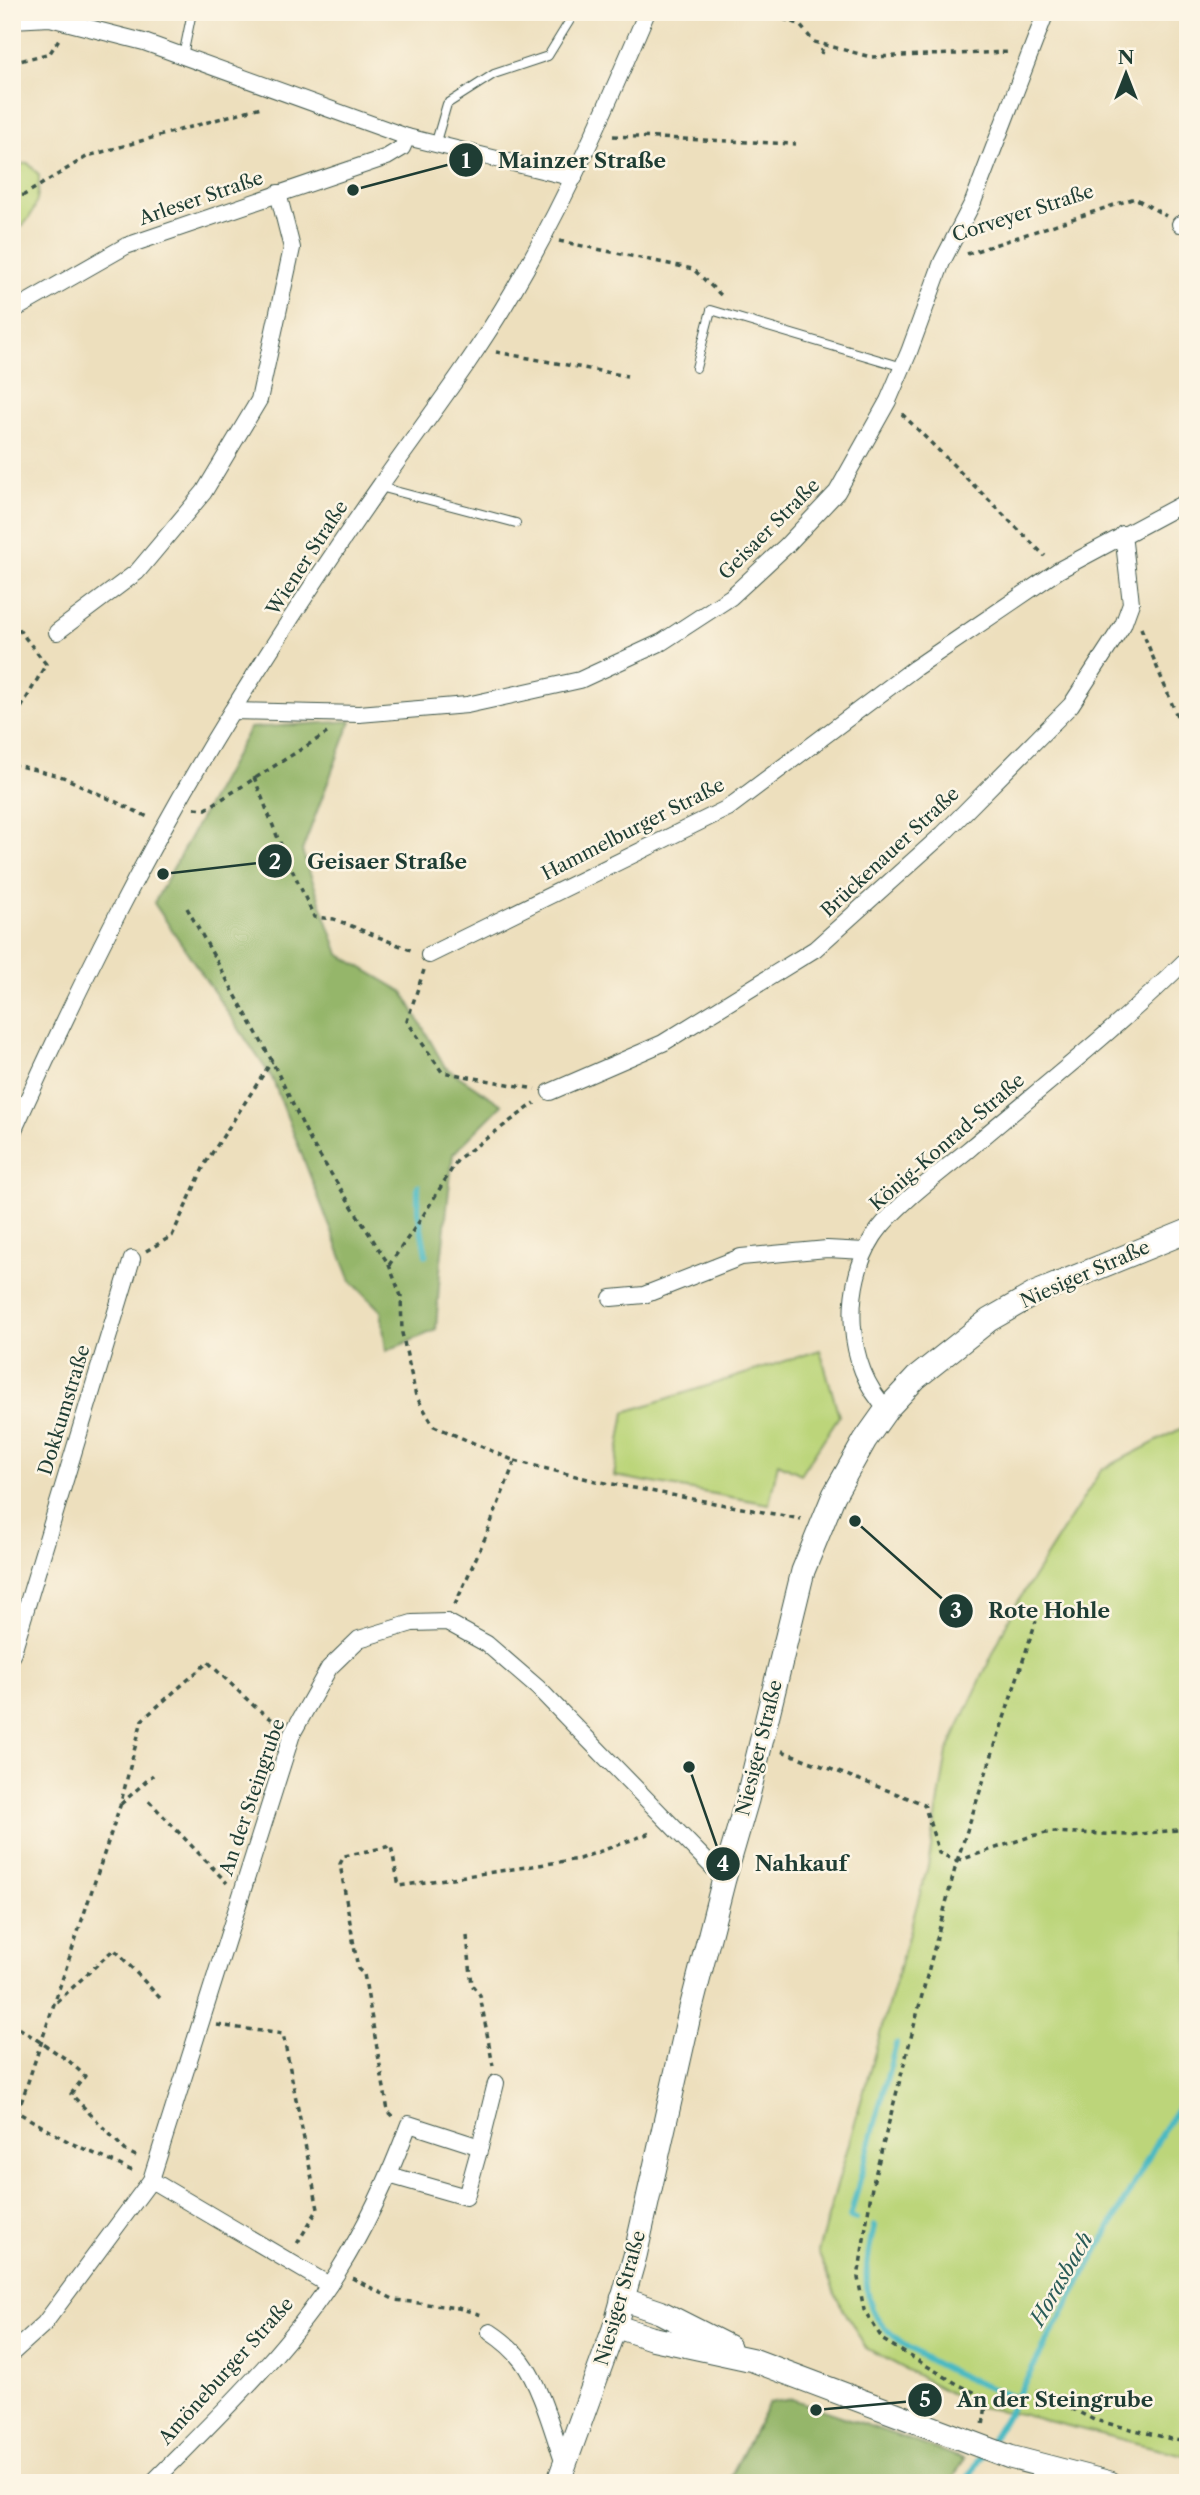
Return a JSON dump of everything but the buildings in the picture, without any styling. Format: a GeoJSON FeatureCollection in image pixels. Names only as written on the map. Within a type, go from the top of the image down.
{"type":"FeatureCollection","features":[{"type":"Feature","properties":{"kind":"main road","name":"Niesiger Straße"},"geometry":{"type":"LineString","coordinates":[[562,2476],[615,2326],[637,2247],[689,2016],[747,1800],[803,1571],[821,1523],[849,1468],[887,1409],[916,1378],[947,1352],[1035,1293],[1188,1231]]}},
{"type":"Feature","properties":{"kind":"main road"},"geometry":{"type":"LineString","coordinates":[[622,2298],[695,2329],[753,2360],[978,2445],[1110,2483]]}},
{"type":"Feature","properties":{"kind":"main road"},"geometry":{"type":"LineString","coordinates":[[615,2326],[651,2338],[753,2360]]}},
{"type":"Feature","properties":{"kind":"street","name":"Wiener Straße"},"geometry":{"type":"LineString","coordinates":[[12,1134],[54,1040],[164,824],[232,711],[380,486],[477,348],[544,238],[594,135],[647,12]]}},
{"type":"Feature","properties":{"kind":"street","name":"Geisaer Straße"},"geometry":{"type":"LineString","coordinates":[[232,711],[359,714],[467,705],[580,680],[662,642],[731,597],[837,492],[888,401],[942,262],[973,202],[1046,12]]}},
{"type":"Feature","properties":{"kind":"street"},"geometry":{"type":"LineString","coordinates":[[12,20],[50,18],[144,42],[407,138],[574,178]]}},
{"type":"Feature","properties":{"kind":"street","name":"Arleser Straße"},"geometry":{"type":"LineString","coordinates":[[12,311],[126,246],[387,157],[402,149],[407,138]]}},
{"type":"Feature","properties":{"kind":"street"},"geometry":{"type":"LineString","coordinates":[[57,632],[137,572],[204,492],[258,400],[292,248],[278,193]]}},
{"type":"Feature","properties":{"kind":"street","name":"Hammelburger Straße"},"geometry":{"type":"LineString","coordinates":[[429,955],[727,808],[915,668],[1059,570],[1188,501]]}},
{"type":"Feature","properties":{"kind":"street"},"geometry":{"type":"LineString","coordinates":[[1123,534],[1131,603]]}},
{"type":"Feature","properties":{"kind":"street","name":"Brückenauer Straße"},"geometry":{"type":"LineString","coordinates":[[551,1092],[663,1043],[815,949],[943,834],[1072,705],[1123,625],[1131,603]]}},
{"type":"Feature","properties":{"kind":"street","name":"König-Konrad-Straße"},"geometry":{"type":"LineString","coordinates":[[887,1409],[875,1397],[863,1376],[854,1341],[854,1301],[858,1273],[865,1251],[875,1234],[899,1209],[1116,1026],[1188,958]]}},
{"type":"Feature","properties":{"kind":"street"},"geometry":{"type":"LineString","coordinates":[[611,1297],[644,1295],[741,1257],[827,1248],[865,1251]]}},
{"type":"Feature","properties":{"kind":"street","name":"Dokkumstraße"},"geometry":{"type":"LineString","coordinates":[[12,1655],[132,1259]]}},
{"type":"Feature","properties":{"kind":"street"},"geometry":{"type":"LineString","coordinates":[[447,1622],[487,1644],[538,1688],[724,1879]]}},
{"type":"Feature","properties":{"kind":"street","name":"An der Steingrube"},"geometry":{"type":"LineString","coordinates":[[12,2353],[44,2324],[154,2173],[292,1734],[329,1668],[359,1639],[412,1623],[447,1622]]}},
{"type":"Feature","properties":{"kind":"street"},"geometry":{"type":"LineString","coordinates":[[389,2175],[466,2197],[496,2083]]}},
{"type":"Feature","properties":{"kind":"street"},"geometry":{"type":"LineString","coordinates":[[407,2129],[409,2124],[480,2147]]}},
{"type":"Feature","properties":{"kind":"street","name":"Amöneburger Straße"},"geometry":{"type":"LineString","coordinates":[[152,2483],[230,2404],[303,2320],[329,2285],[389,2175],[407,2129]]}},
{"type":"Feature","properties":{"kind":"street"},"geometry":{"type":"LineString","coordinates":[[154,2173],[329,2285]]}},
{"type":"Feature","properties":{"kind":"street"},"geometry":{"type":"LineString","coordinates":[[490,2332],[508,2345],[524,2363],[535,2385],[562,2476]]}},
{"type":"Feature","properties":{"kind":"lane"},"geometry":{"type":"LineString","coordinates":[[183,56],[192,12]]}},
{"type":"Feature","properties":{"kind":"lane"},"geometry":{"type":"LineString","coordinates":[[435,145],[447,104],[494,74],[548,56],[575,12]]}},
{"type":"Feature","properties":{"kind":"lane"},"geometry":{"type":"LineString","coordinates":[[696,368],[711,310],[903,367]]}},
{"type":"Feature","properties":{"kind":"lane"},"geometry":{"type":"LineString","coordinates":[[380,486],[516,523]]}},
{"type":"Feature","properties":{"kind":"path"},"geometry":{"type":"LineString","coordinates":[[744,12],[763,13],[799,23],[814,42],[871,57],[1031,51]]}},
{"type":"Feature","properties":{"kind":"path"},"geometry":{"type":"LineString","coordinates":[[12,63],[50,53],[69,23]]}},
{"type":"Feature","properties":{"kind":"path"},"geometry":{"type":"LineString","coordinates":[[821,54],[823,46]]}},
{"type":"Feature","properties":{"kind":"path"},"geometry":{"type":"LineString","coordinates":[[12,196],[24,195],[89,156],[261,107],[275,89]]}},
{"type":"Feature","properties":{"kind":"path"},"geometry":{"type":"LineString","coordinates":[[594,135],[796,144]]}},
{"type":"Feature","properties":{"kind":"path","name":"Corveyer Straße"},"geometry":{"type":"LineString","coordinates":[[942,262],[1135,198],[1184,223]]}},
{"type":"Feature","properties":{"kind":"path"},"geometry":{"type":"LineString","coordinates":[[544,238],[693,268],[723,297]]}},
{"type":"Feature","properties":{"kind":"path"},"geometry":{"type":"LineString","coordinates":[[477,348],[627,376]]}},
{"type":"Feature","properties":{"kind":"path"},"geometry":{"type":"LineString","coordinates":[[888,401],[1059,570]]}},
{"type":"Feature","properties":{"kind":"path"},"geometry":{"type":"LineString","coordinates":[[1131,603],[1188,743]]}},
{"type":"Feature","properties":{"kind":"path"},"geometry":{"type":"LineString","coordinates":[[12,621],[46,664],[12,724]]}},
{"type":"Feature","properties":{"kind":"path"},"geometry":{"type":"LineString","coordinates":[[206,809],[359,714]]}},
{"type":"Feature","properties":{"kind":"path"},"geometry":{"type":"LineString","coordinates":[[12,764],[63,777],[164,824]]}},
{"type":"Feature","properties":{"kind":"path"},"geometry":{"type":"LineString","coordinates":[[254,777],[277,836],[314,917],[334,919],[404,948]]}},
{"type":"Feature","properties":{"kind":"path"},"geometry":{"type":"LineString","coordinates":[[187,908],[272,1061],[311,1142],[389,1265],[401,1296],[402,1333],[416,1396],[434,1426],[515,1461],[596,1481],[821,1523]]}},
{"type":"Feature","properties":{"kind":"path"},"geometry":{"type":"LineString","coordinates":[[429,955],[407,1021],[442,1072],[551,1092]]}},
{"type":"Feature","properties":{"kind":"path"},"geometry":{"type":"LineString","coordinates":[[132,1259],[172,1236],[205,1164],[272,1061]]}},
{"type":"Feature","properties":{"kind":"path"},"geometry":{"type":"LineString","coordinates":[[389,1265],[458,1159],[551,1092]]}},
{"type":"Feature","properties":{"kind":"path"},"geometry":{"type":"LineString","coordinates":[[447,1622],[485,1538],[515,1461]]}},
{"type":"Feature","properties":{"kind":"path"},"geometry":{"type":"LineString","coordinates":[[987,2398],[959,2385],[883,2340],[864,2310],[859,2278],[872,2187],[957,1861],[1037,1621]]}},
{"type":"Feature","properties":{"kind":"path"},"geometry":{"type":"LineString","coordinates":[[18,2112],[120,1806],[142,1720],[208,1662],[254,1706],[292,1734]]}},
{"type":"Feature","properties":{"kind":"path"},"geometry":{"type":"LineString","coordinates":[[760,1742],[924,1804],[939,1853],[957,1861],[1051,1832],[1129,1835],[1188,1829]]}},
{"type":"Feature","properties":{"kind":"path"},"geometry":{"type":"LineString","coordinates":[[120,1806],[153,1775]]}},
{"type":"Feature","properties":{"kind":"path"},"geometry":{"type":"LineString","coordinates":[[149,1801],[240,1898]]}},
{"type":"Feature","properties":{"kind":"path"},"geometry":{"type":"LineString","coordinates":[[407,2129],[388,2111],[367,1987],[364,1974],[358,1969],[340,1864],[344,1856],[391,1846],[399,1886],[579,1858],[672,1825]]}},
{"type":"Feature","properties":{"kind":"path"},"geometry":{"type":"LineString","coordinates":[[467,1936],[472,1985],[480,1995],[496,2083]]}},
{"type":"Feature","properties":{"kind":"path"},"geometry":{"type":"LineString","coordinates":[[55,2004],[114,1950],[160,1998]]}},
{"type":"Feature","properties":{"kind":"path"},"geometry":{"type":"LineString","coordinates":[[201,2023],[283,2034],[318,2209],[287,2260]]}},
{"type":"Feature","properties":{"kind":"path"},"geometry":{"type":"LineString","coordinates":[[19,2028],[69,2061],[85,2076],[71,2094],[126,2151],[154,2173]]}},
{"type":"Feature","properties":{"kind":"path"},"geometry":{"type":"LineString","coordinates":[[12,2109],[71,2143],[154,2173]]}},
{"type":"Feature","properties":{"kind":"path"},"geometry":{"type":"LineString","coordinates":[[338,2271],[395,2300],[458,2308],[482,2315],[490,2332]]}},
{"type":"Feature","properties":{"kind":"path"},"geometry":{"type":"LineString","coordinates":[[1037,2390],[1094,2420],[1188,2443]]}},
{"type":"Feature","properties":{"kind":"green space"},"geometry":{"type":"Polygon","coordinates":[[[28,163],[39,175],[36,203],[22,226],[12,226],[12,166],[28,163]]]}},
{"type":"Feature","properties":{"kind":"green space"},"geometry":{"type":"Polygon","coordinates":[[[351,721],[302,851],[339,954],[403,992],[445,1067],[502,1105],[453,1154],[436,1330],[386,1351],[381,1311],[351,1281],[272,1078],[154,903],[250,728],[351,721]]]}},
{"type":"Feature","properties":{"kind":"green space"},"geometry":{"type":"Polygon","coordinates":[[[820,1350],[839,1416],[801,1474],[778,1463],[769,1504],[614,1476],[625,1412],[820,1350]]]}},
{"type":"Feature","properties":{"kind":"green space"},"geometry":{"type":"Polygon","coordinates":[[[1188,1425],[1188,2456],[1020,2414],[974,2406],[866,2348],[837,2298],[818,2252],[928,1866],[947,1752],[1014,1608],[1101,1470],[1188,1425]]]}},
{"type":"Feature","properties":{"kind":"green space"},"geometry":{"type":"Polygon","coordinates":[[[792,2399],[964,2459],[951,2483],[727,2483],[769,2403],[792,2399]]]}},
{"type":"Feature","properties":{"kind":"waterway"},"geometry":{"type":"LineString","coordinates":[[418,1186],[418,1211],[426,1255]]}},
{"type":"Feature","properties":{"kind":"waterway"},"geometry":{"type":"LineString","coordinates":[[856,2219],[850,2217],[896,2044]]}},
{"type":"Feature","properties":{"kind":"waterway","name":"Horasbach"},"geometry":{"type":"LineString","coordinates":[[965,2483],[1004,2420],[1163,2131],[1188,2093]]}},
{"type":"Feature","properties":{"kind":"waterway"},"geometry":{"type":"LineString","coordinates":[[874,2226],[868,2260],[868,2295],[876,2316],[887,2330],[902,2343],[940,2366],[1016,2398]]}},
{"type":"Feature","properties":{"kind":"waterway","name":"Horasbach"},"geometry":{"type":"LineString","coordinates":[[755,2483],[773,2480],[811,2483]]}},
{"type":"Feature","properties":{"kind":"place","name":"Mainzer Straße"},"geometry":{"type":"Point","coordinates":[353,190]}},
{"type":"Feature","properties":{"kind":"place","name":"Geisaer Straße"},"geometry":{"type":"Point","coordinates":[163,874]}},
{"type":"Feature","properties":{"kind":"place","name":"Rote Hohle"},"geometry":{"type":"Point","coordinates":[855,1521]}},
{"type":"Feature","properties":{"kind":"place","name":"Nahkauf"},"geometry":{"type":"Point","coordinates":[689,1767]}},
{"type":"Feature","properties":{"kind":"place","name":"An der Steingrube"},"geometry":{"type":"Point","coordinates":[816,2410]}}]}
